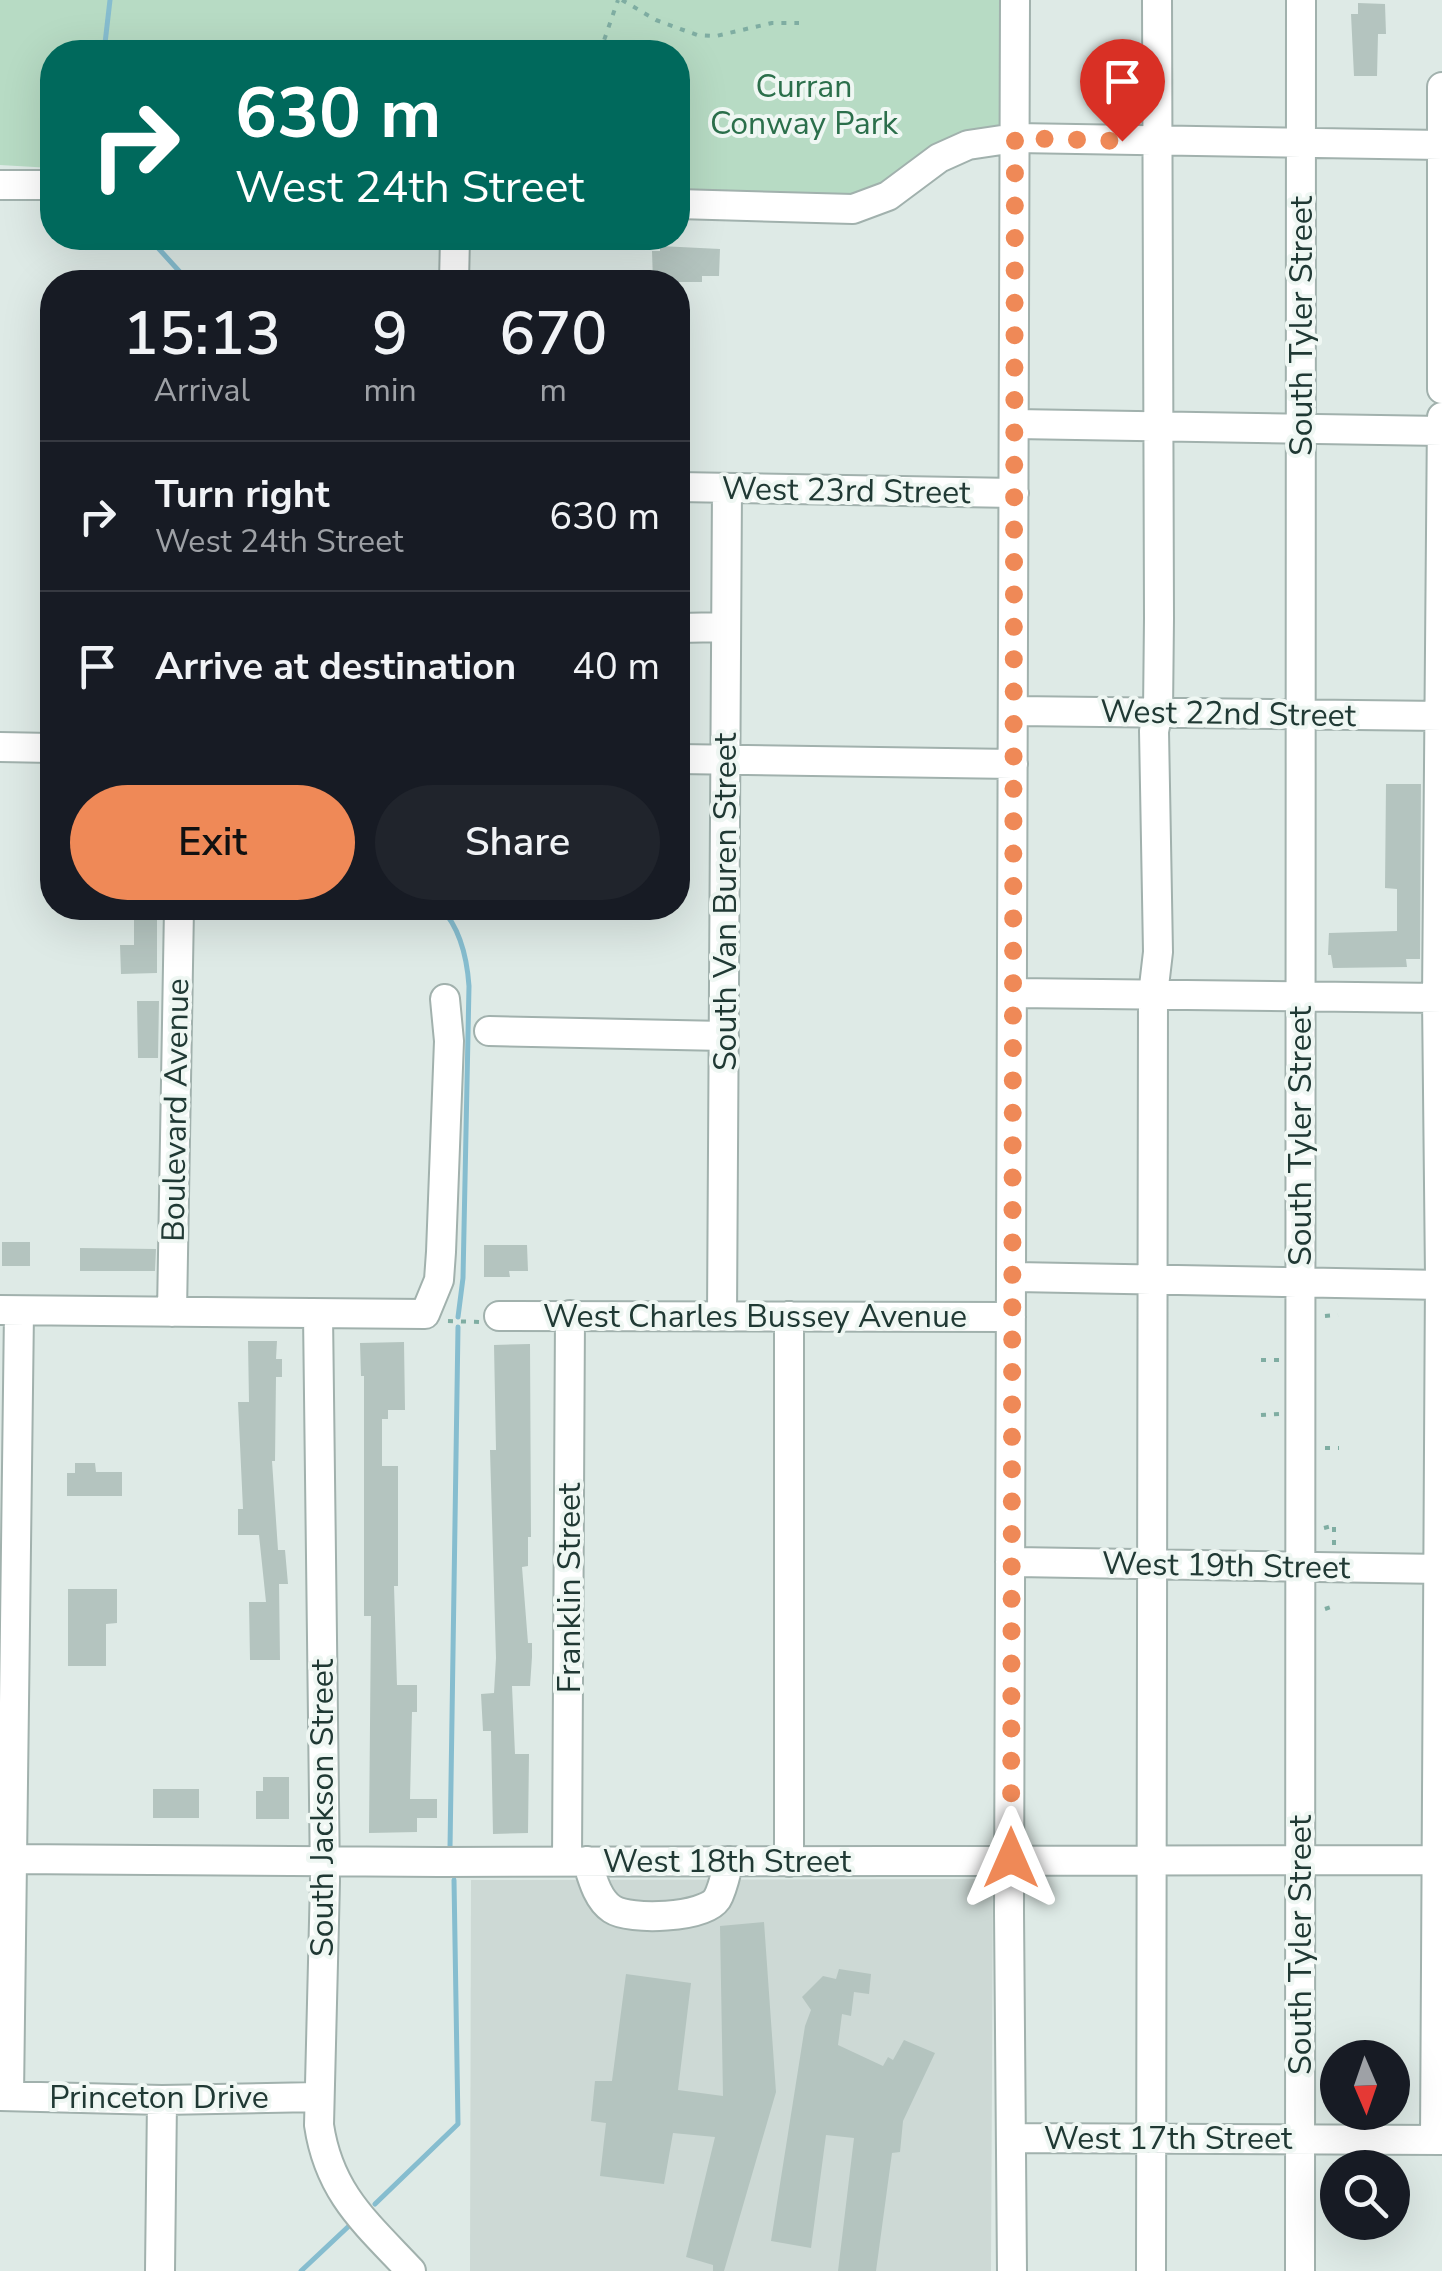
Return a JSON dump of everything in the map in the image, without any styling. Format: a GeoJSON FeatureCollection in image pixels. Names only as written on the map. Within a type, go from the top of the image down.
{"type":"FeatureCollection","features":[{"type":"Feature","properties":{"kind":"street"},"geometry":{"type":"LineString","coordinates":[[1012,2271],[1010,1562],[1016,0]]}},
{"type":"Feature","properties":{"kind":"street"},"geometry":{"type":"LineString","coordinates":[[1151,2271],[1158,0]]}},
{"type":"Feature","properties":{"kind":"street","name":"South Tyler Street"},"geometry":{"type":"LineString","coordinates":[[1300,2271],[1301,0]]}},
{"type":"Feature","properties":{"kind":"street"},"geometry":{"type":"LineString","coordinates":[[1442,88],[1442,389]]}},
{"type":"Feature","properties":{"kind":"street"},"geometry":{"type":"LineString","coordinates":[[690,204],[854,209],[888,196],[939,158],[968,145],[1015,138],[1442,145]]}},
{"type":"Feature","properties":{"kind":"street"},"geometry":{"type":"LineString","coordinates":[[0,185],[40,185]]}},
{"type":"Feature","properties":{"kind":"street"},"geometry":{"type":"LineString","coordinates":[[1439,2140],[1442,417]]}},
{"type":"Feature","properties":{"kind":"street"},"geometry":{"type":"LineString","coordinates":[[1014,424],[1442,431]]}},
{"type":"Feature","properties":{"kind":"street","name":"West 23rd Street"},"geometry":{"type":"LineString","coordinates":[[690,487],[1014,494]]}},
{"type":"Feature","properties":{"kind":"street","name":"South Van Buren Street"},"geometry":{"type":"LineString","coordinates":[[722,1316],[726,488]]}},
{"type":"Feature","properties":{"kind":"street"},"geometry":{"type":"LineString","coordinates":[[690,628],[726,627]]}},
{"type":"Feature","properties":{"kind":"street","name":"West 22nd Street"},"geometry":{"type":"LineString","coordinates":[[1013,711],[1440,716]]}},
{"type":"Feature","properties":{"kind":"street"},"geometry":{"type":"LineString","coordinates":[[0,747],[40,748]]}},
{"type":"Feature","properties":{"kind":"street"},"geometry":{"type":"LineString","coordinates":[[690,759],[1013,764]]}},
{"type":"Feature","properties":{"kind":"street","name":"Boulevard Avenue"},"geometry":{"type":"LineString","coordinates":[[172,1312],[179,920]]}},
{"type":"Feature","properties":{"kind":"street"},"geometry":{"type":"LineString","coordinates":[[1012,993],[1439,998]]}},
{"type":"Feature","properties":{"kind":"street"},"geometry":{"type":"LineString","coordinates":[[4,2096],[12,1859],[10,1310],[438,1318],[449,1041],[444,999]]}},
{"type":"Feature","properties":{"kind":"street"},"geometry":{"type":"LineString","coordinates":[[489,1030],[724,1036]]}},
{"type":"Feature","properties":{"kind":"street","name":"West Charles Bussey Avenue"},"geometry":{"type":"LineString","coordinates":[[1011,1278],[1440,1285]]}},
{"type":"Feature","properties":{"kind":"street","name":"South Jackson Street"},"geometry":{"type":"LineString","coordinates":[[318,1314],[324,1861],[318,2097],[328,2169],[359,2216],[411,2271]]}},
{"type":"Feature","properties":{"kind":"street","name":"Franklin Street"},"geometry":{"type":"LineString","coordinates":[[570,1315],[577,1861]]}},
{"type":"Feature","properties":{"kind":"street","name":"West Charles Bussey Avenue"},"geometry":{"type":"LineString","coordinates":[[498,1316],[1011,1317]]}},
{"type":"Feature","properties":{"kind":"street"},"geometry":{"type":"LineString","coordinates":[[789,1316],[790,1862]]}},
{"type":"Feature","properties":{"kind":"street","name":"West 19th Street"},"geometry":{"type":"LineString","coordinates":[[1010,1562],[1440,1568]]}},
{"type":"Feature","properties":{"kind":"street","name":"West 18th Street"},"geometry":{"type":"LineString","coordinates":[[12,1859],[1440,1860]]}},
{"type":"Feature","properties":{"kind":"street"},"geometry":{"type":"LineString","coordinates":[[577,1861],[610,1908],[626,1914],[696,1914],[716,1900],[729,1862]]}},
{"type":"Feature","properties":{"kind":"street","name":"Princeton Drive"},"geometry":{"type":"LineString","coordinates":[[4,2096],[162,2100],[318,2097]]}},
{"type":"Feature","properties":{"kind":"street"},"geometry":{"type":"LineString","coordinates":[[160,2271],[162,2100]]}},
{"type":"Feature","properties":{"kind":"street","name":"West 17th Street"},"geometry":{"type":"LineString","coordinates":[[1014,2138],[1439,2140]]}},
{"type":"Feature","properties":{"kind":"path"},"geometry":{"type":"LineString","coordinates":[[605,40],[620,0],[656,20],[697,35],[716,36],[772,23],[799,24]]}},
{"type":"Feature","properties":{"kind":"path"},"geometry":{"type":"LineString","coordinates":[[438,1318],[468,1321]]}},
{"type":"Feature","properties":{"kind":"path"},"geometry":{"type":"LineString","coordinates":[[1334,1525],[1334,1545]]}},
{"type":"Feature","properties":{"kind":"shaded area"},"geometry":{"type":"Polygon","coordinates":[[[993,1879],[991,2271],[470,2271],[471,1880],[993,1879]]]}},
{"type":"Feature","properties":{"kind":"green space","name":"Curran Conway Park"},"geometry":{"type":"Polygon","coordinates":[[[0,0],[1016,0],[1015,138],[968,145],[888,196],[690,204],[690,40],[40,40],[40,167],[0,165],[0,0]]]}},
{"type":"Feature","properties":{"kind":"building"},"geometry":{"type":"Polygon","coordinates":[[[1358,3],[1385,4],[1386,34],[1378,34],[1377,76],[1354,76],[1351,14],[1358,14],[1358,3]]]}},
{"type":"Feature","properties":{"kind":"building"},"geometry":{"type":"Polygon","coordinates":[[[720,249],[719,276],[702,276],[702,282],[690,282],[690,270],[653,270],[652,251],[720,249]]]}},
{"type":"Feature","properties":{"kind":"building"},"geometry":{"type":"Polygon","coordinates":[[[1386,784],[1421,784],[1420,959],[1406,959],[1407,967],[1333,968],[1328,955],[1329,933],[1397,931],[1397,889],[1385,888],[1386,784]]]}},
{"type":"Feature","properties":{"kind":"building"},"geometry":{"type":"Polygon","coordinates":[[[134,920],[157,920],[157,973],[121,974],[120,945],[134,945],[134,920]]]}},
{"type":"Feature","properties":{"kind":"building"},"geometry":{"type":"Polygon","coordinates":[[[137,1001],[159,1001],[158,1058],[138,1058],[137,1001]]]}},
{"type":"Feature","properties":{"kind":"building"},"geometry":{"type":"Polygon","coordinates":[[[2,1242],[30,1242],[30,1266],[2,1266],[2,1242]]]}},
{"type":"Feature","properties":{"kind":"building"},"geometry":{"type":"Polygon","coordinates":[[[484,1245],[527,1245],[528,1271],[509,1271],[510,1277],[484,1277],[484,1245]]]}},
{"type":"Feature","properties":{"kind":"building"},"geometry":{"type":"Polygon","coordinates":[[[80,1248],[156,1249],[155,1271],[80,1271],[80,1248]]]}},
{"type":"Feature","properties":{"kind":"building"},"geometry":{"type":"Polygon","coordinates":[[[248,1341],[277,1341],[276,1359],[282,1359],[282,1377],[276,1377],[272,1461],[278,1550],[285,1550],[288,1584],[279,1584],[280,1660],[250,1660],[249,1602],[266,1602],[259,1535],[238,1535],[238,1509],[243,1509],[238,1402],[249,1402],[248,1341]]]}},
{"type":"Feature","properties":{"kind":"building"},"geometry":{"type":"Polygon","coordinates":[[[404,1342],[405,1410],[388,1410],[388,1419],[382,1419],[382,1466],[398,1466],[398,1586],[394,1586],[397,1685],[417,1685],[417,1712],[412,1712],[410,1799],[437,1799],[437,1818],[417,1818],[417,1832],[369,1833],[371,1616],[364,1616],[364,1376],[360,1343],[404,1342]]]}},
{"type":"Feature","properties":{"kind":"building"},"geometry":{"type":"Polygon","coordinates":[[[530,1344],[531,1537],[528,1566],[522,1567],[532,1657],[530,1686],[512,1686],[515,1754],[529,1754],[528,1833],[493,1834],[491,1731],[483,1731],[481,1694],[494,1693],[496,1658],[490,1450],[496,1450],[494,1345],[530,1344]]]}},
{"type":"Feature","properties":{"kind":"building"},"geometry":{"type":"Polygon","coordinates":[[[75,1463],[95,1463],[96,1472],[122,1472],[122,1496],[67,1496],[67,1473],[75,1473],[75,1463]]]}},
{"type":"Feature","properties":{"kind":"building"},"geometry":{"type":"Polygon","coordinates":[[[68,1589],[117,1589],[117,1623],[106,1624],[106,1666],[68,1666],[68,1589]]]}},
{"type":"Feature","properties":{"kind":"building"},"geometry":{"type":"Polygon","coordinates":[[[263,1777],[289,1777],[289,1819],[256,1819],[256,1791],[263,1791],[263,1777]]]}},
{"type":"Feature","properties":{"kind":"building"},"geometry":{"type":"Polygon","coordinates":[[[153,1789],[199,1789],[199,1818],[153,1818],[153,1789]]]}},
{"type":"Feature","properties":{"kind":"building"},"geometry":{"type":"Polygon","coordinates":[[[764,1922],[776,2092],[724,2271],[713,2271],[713,2265],[686,2257],[715,2137],[673,2133],[664,2184],[600,2176],[606,2123],[591,2121],[595,2081],[612,2081],[626,1974],[691,1983],[678,2090],[723,2096],[720,1926],[764,1922]]]}},
{"type":"Feature","properties":{"kind":"building"},"geometry":{"type":"Polygon","coordinates":[[[839,1969],[871,1974],[869,1994],[854,1992],[851,2016],[842,2014],[838,2045],[883,2066],[888,2057],[893,2060],[904,2040],[935,2053],[903,2121],[900,2152],[892,2153],[876,2271],[838,2271],[854,2138],[826,2135],[811,2248],[771,2241],[805,2026],[811,2010],[802,1997],[823,1976],[836,1979],[839,1969]]]}},
{"type":"Feature","properties":{"kind":"waterway"},"geometry":{"type":"LineString","coordinates":[[105,40],[110,0]]}},
{"type":"Feature","properties":{"kind":"waterway"},"geometry":{"type":"LineString","coordinates":[[160,250],[178,270]]}},
{"type":"Feature","properties":{"kind":"waterway"},"geometry":{"type":"LineString","coordinates":[[450,920],[462,944],[469,986],[463,1278],[458,1317]]}},
{"type":"Feature","properties":{"kind":"waterway"},"geometry":{"type":"LineString","coordinates":[[450,1848],[458,1327]]}},
{"type":"Feature","properties":{"kind":"waterway"},"geometry":{"type":"LineString","coordinates":[[375,2204],[458,2124],[454,1880]]}},
{"type":"Feature","properties":{"kind":"waterway"},"geometry":{"type":"LineString","coordinates":[[301,2271],[350,2225]]}},
{"type":"Feature","properties":{"kind":"route"},"geometry":{"type":"LineString","coordinates":[[1011,1858],[1015,138],[1122,141]]}}]}
